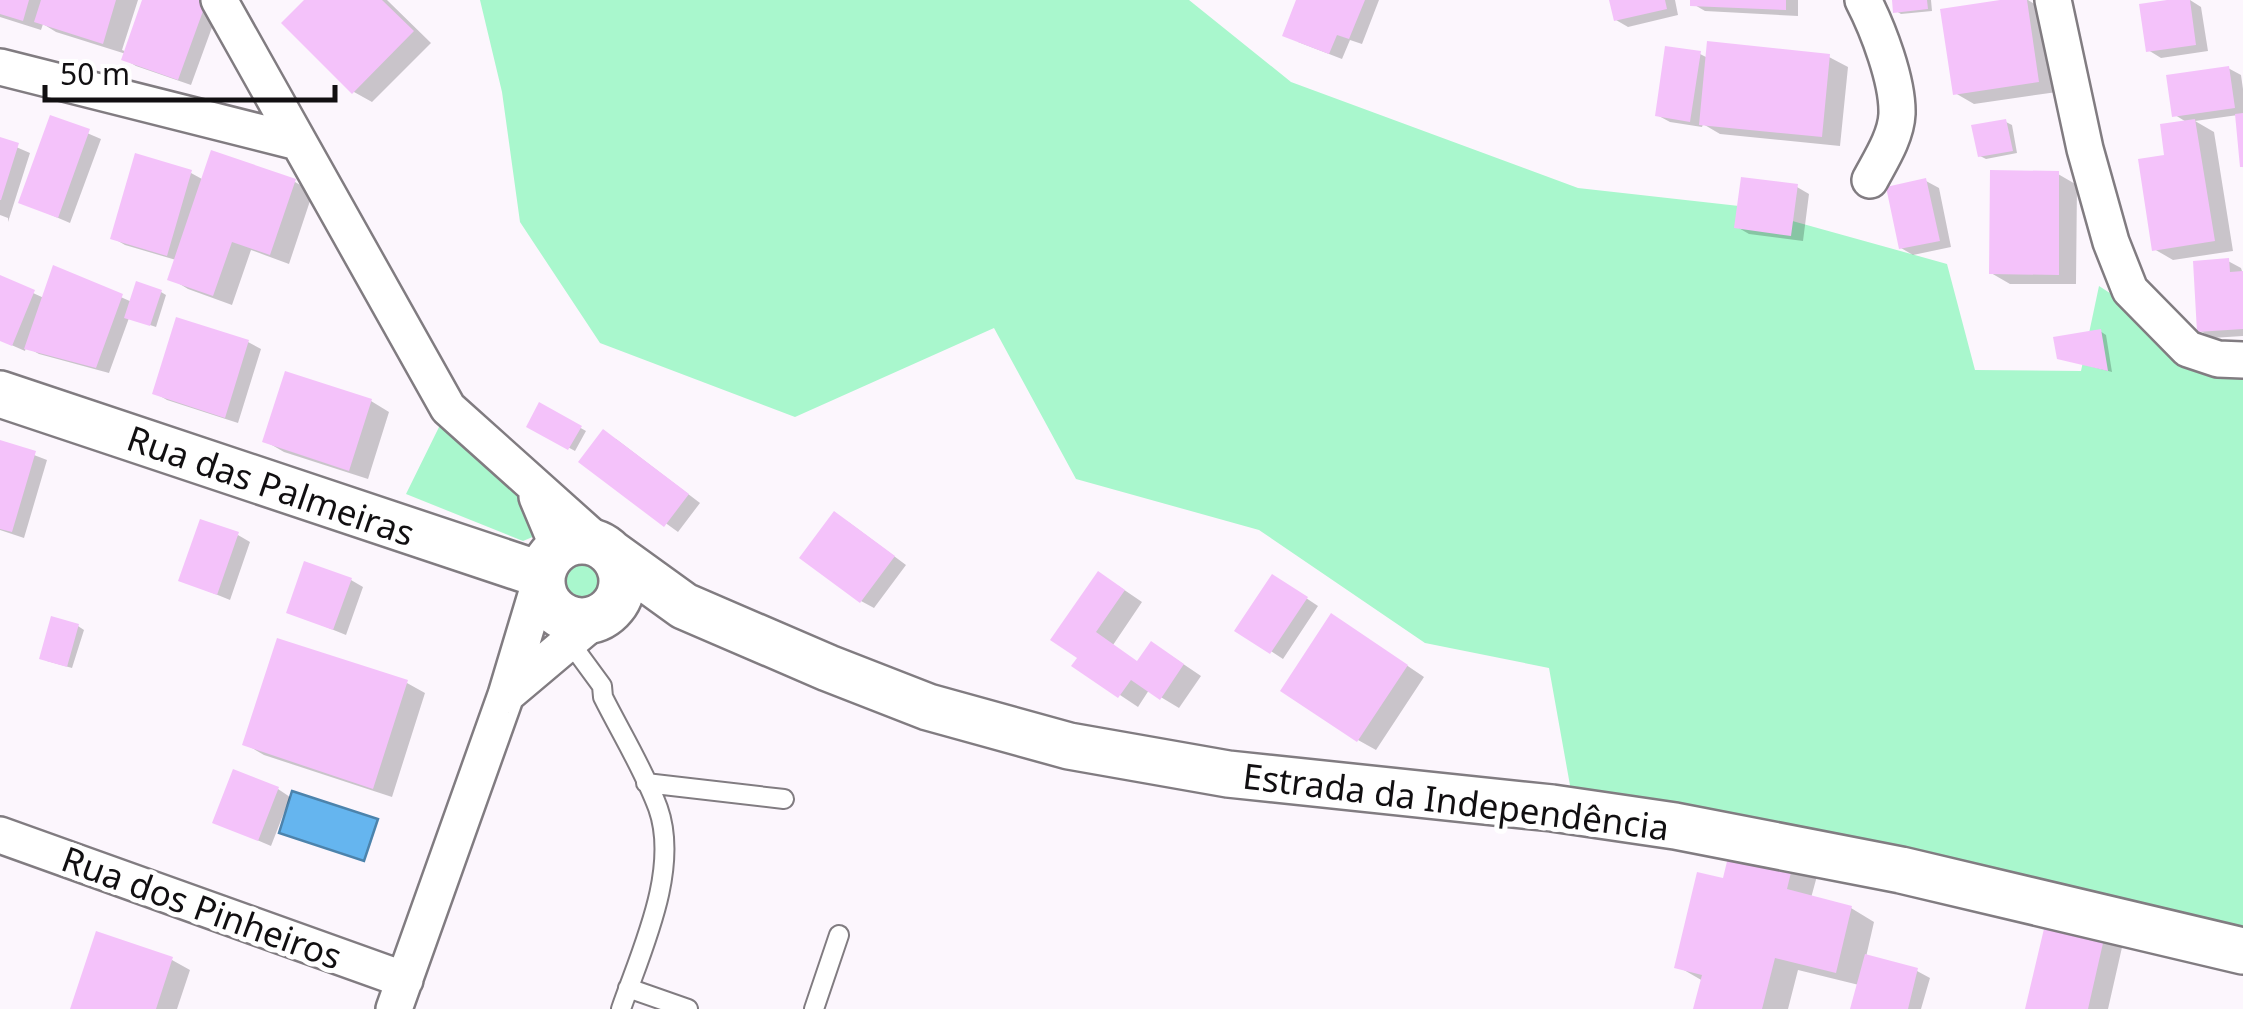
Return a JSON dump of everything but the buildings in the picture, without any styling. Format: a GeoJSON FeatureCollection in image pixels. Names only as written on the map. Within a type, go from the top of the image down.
{"type":"FeatureCollection","features":[{"type":"Feature","properties":{"kind":"street"},"geometry":{"type":"LineString","coordinates":[[220,0],[448,408],[527,478],[578,556],[623,578],[616,603],[506,695]]}},
{"type":"Feature","properties":{"kind":"street"},"geometry":{"type":"LineString","coordinates":[[1863,0],[1891,74],[1897,115],[1889,144],[1870,180]]}},
{"type":"Feature","properties":{"kind":"street"},"geometry":{"type":"LineString","coordinates":[[2053,0],[2085,149],[2130,290],[2188,349],[2218,359],[2243,360]]}},
{"type":"Feature","properties":{"kind":"street"},"geometry":{"type":"LineString","coordinates":[[0,67],[298,142]]}},
{"type":"Feature","properties":{"kind":"street","name":"Rua das Palmeiras"},"geometry":{"type":"LineString","coordinates":[[0,394],[578,556]]}},
{"type":"Feature","properties":{"kind":"street"},"geometry":{"type":"LineString","coordinates":[[399,994],[528,625],[578,556]]}},
{"type":"Feature","properties":{"kind":"street"},"geometry":{"type":"LineString","coordinates":[[578,556],[542,589],[556,612],[583,631]]}},
{"type":"Feature","properties":{"kind":"street","name":"Estrada da Independência"},"geometry":{"type":"LineString","coordinates":[[578,556],[684,606],[928,707],[1069,746],[1228,774],[1552,808],[1674,826],[1901,870],[2243,951]]}},
{"type":"Feature","properties":{"kind":"street","name":"Estrada da Independência"},"geometry":{"type":"LineString","coordinates":[[583,631],[684,606]]}},
{"type":"Feature","properties":{"kind":"street"},"geometry":{"type":"LineString","coordinates":[[528,625],[536,636],[583,631]]}},
{"type":"Feature","properties":{"kind":"street","name":"Rua dos Pinheiros"},"geometry":{"type":"LineString","coordinates":[[0,835],[399,994]]}},
{"type":"Feature","properties":{"kind":"lane"},"geometry":{"type":"LineString","coordinates":[[583,631],[592,692],[604,697],[659,811],[664,856],[658,906],[620,1009]]}},
{"type":"Feature","properties":{"kind":"lane"},"geometry":{"type":"LineString","coordinates":[[646,783],[784,799]]}},
{"type":"Feature","properties":{"kind":"lane"},"geometry":{"type":"LineString","coordinates":[[814,1009],[838,935]]}},
{"type":"Feature","properties":{"kind":"lane"},"geometry":{"type":"LineString","coordinates":[[628,988],[688,1009]]}},
{"type":"Feature","properties":{"kind":"green space"},"geometry":{"type":"Polygon","coordinates":[[[480,0],[1189,0],[1291,82],[1578,188],[1739,206],[1947,264],[1975,370],[2081,371],[2099,286],[2243,379],[2243,945],[1573,802],[1549,668],[1425,643],[1259,530],[1076,479],[994,328],[795,417],[600,343],[520,222],[502,92],[480,0]]]}},
{"type":"Feature","properties":{"kind":"green space"},"geometry":{"type":"Polygon","coordinates":[[[441,423],[536,514],[535,536],[523,541],[406,494],[441,423]]]}},
{"type":"Feature","properties":{"kind":"green space"},"geometry":{"type":"Polygon","coordinates":[[[582,558],[599,565],[606,582],[599,599],[582,606],[565,599],[558,582],[565,565],[582,558]]]}},
{"type":"Feature","properties":{"kind":"water"},"geometry":{"type":"Polygon","coordinates":[[[292,791],[378,819],[364,861],[279,833],[292,791]]]}}]}
